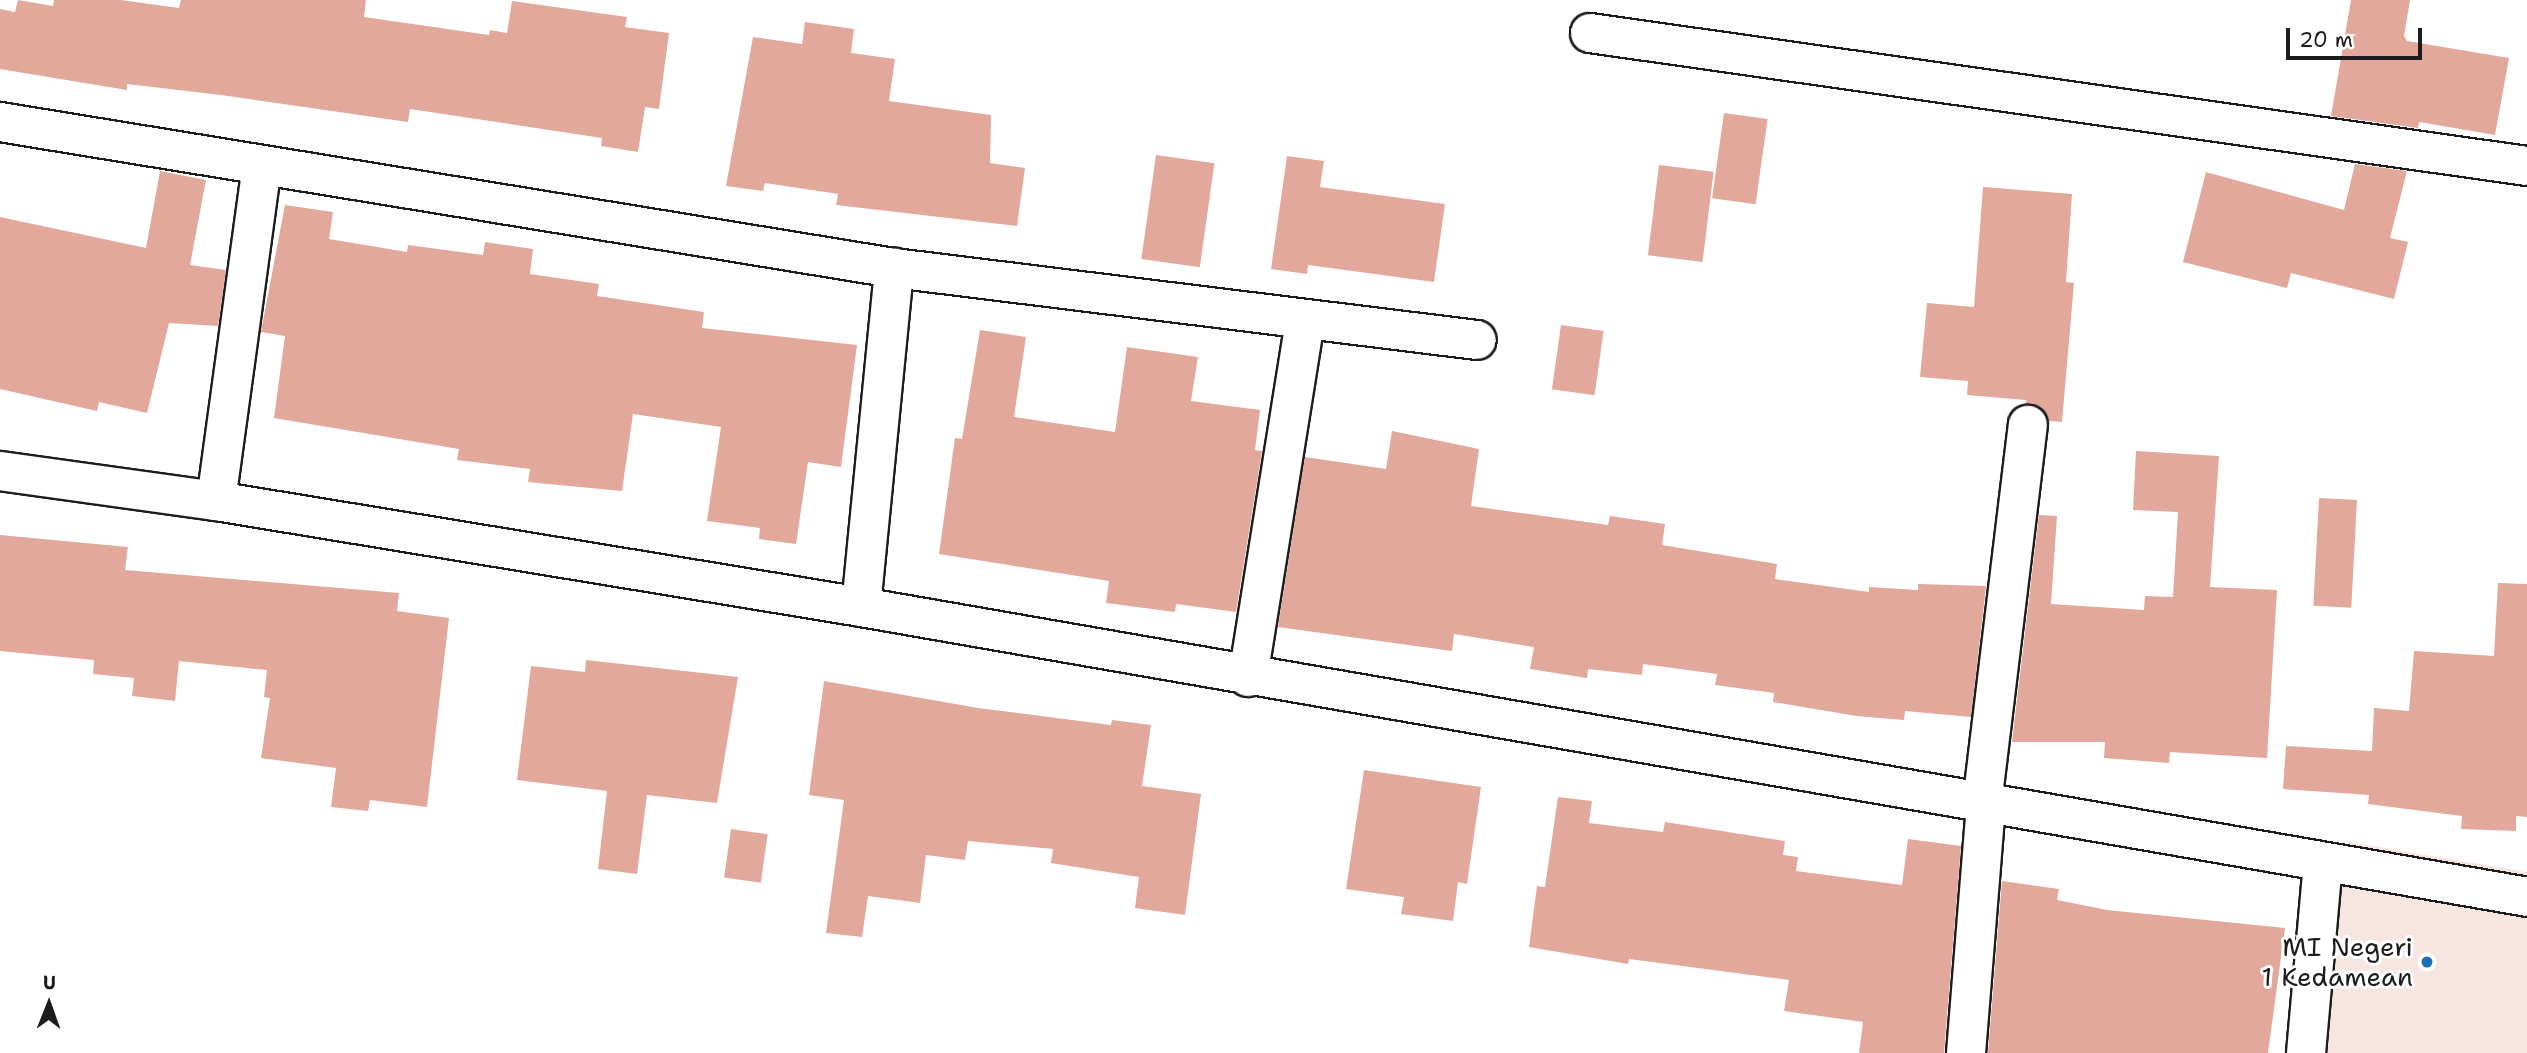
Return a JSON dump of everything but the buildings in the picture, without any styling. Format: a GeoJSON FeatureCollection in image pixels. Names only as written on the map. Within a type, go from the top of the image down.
{"type":"FeatureCollection","features":[{"type":"Feature","properties":{"kind":"street"},"geometry":{"type":"LineString","coordinates":[[1590,33],[2527,166]]}},
{"type":"Feature","properties":{"kind":"street"},"geometry":{"type":"LineString","coordinates":[[0,122],[894,268],[1305,321],[1477,340]]}},
{"type":"Feature","properties":{"kind":"street"},"geometry":{"type":"LineString","coordinates":[[216,501],[262,166]]}},
{"type":"Feature","properties":{"kind":"street"},"geometry":{"type":"LineString","coordinates":[[861,607],[894,268]]}},
{"type":"Feature","properties":{"kind":"street"},"geometry":{"type":"LineString","coordinates":[[1248,677],[1305,321]]}},
{"type":"Feature","properties":{"kind":"street"},"geometry":{"type":"LineString","coordinates":[[1966,1053],[1984,804],[2028,425]]}},
{"type":"Feature","properties":{"kind":"street"},"geometry":{"type":"LineString","coordinates":[[0,471],[216,501],[861,607],[1248,677],[2527,897]]}},
{"type":"Feature","properties":{"kind":"street"},"geometry":{"type":"LineString","coordinates":[[2306,1053],[2323,864]]}},
{"type":"Feature","properties":{"kind":"shaded area","name":"MI Negeri 1 Kedamean"},"geometry":{"type":"Polygon","coordinates":[[[2349,842],[2527,872],[2527,1053],[2311,1053],[2349,842]]]}},
{"type":"Feature","properties":{"kind":"place","name":"MI Negeri 1 Kedamean"},"geometry":{"type":"Point","coordinates":[2427,962]}}]}
